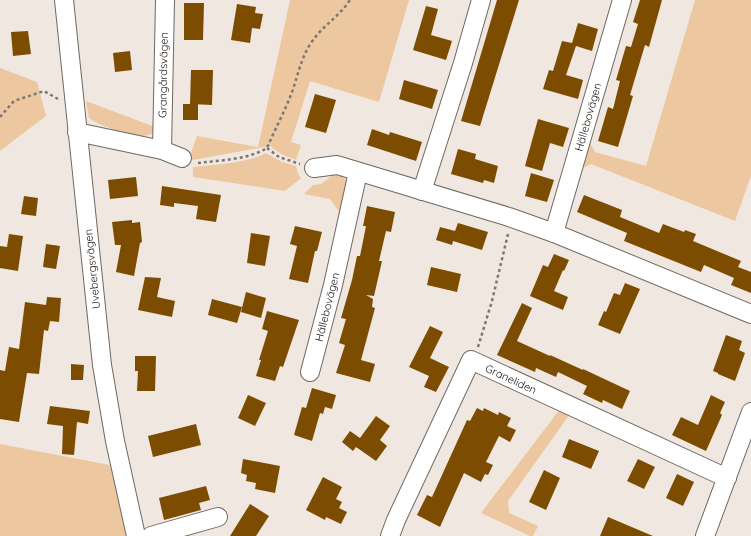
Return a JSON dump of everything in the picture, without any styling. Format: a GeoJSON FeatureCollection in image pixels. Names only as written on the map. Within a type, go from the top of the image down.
{"type":"FeatureCollection","features":[{"type":"Feature","properties":{"kind":"street","name":"Uvebergsvägen"},"geometry":{"type":"LineString","coordinates":[[64,0],[102,365],[115,441],[136,536]]}},
{"type":"Feature","properties":{"kind":"street","name":"Grangårdsvägen"},"geometry":{"type":"LineString","coordinates":[[162,150],[165,0]]}},
{"type":"Feature","properties":{"kind":"street"},"geometry":{"type":"LineString","coordinates":[[422,191],[482,0]]}},
{"type":"Feature","properties":{"kind":"street","name":"Hällebovägen"},"geometry":{"type":"LineString","coordinates":[[554,233],[622,0]]}},
{"type":"Feature","properties":{"kind":"street"},"geometry":{"type":"LineString","coordinates":[[77,132],[162,150],[182,158]]}},
{"type":"Feature","properties":{"kind":"street"},"geometry":{"type":"LineString","coordinates":[[314,168],[337,165],[509,217],[554,233],[751,314]]}},
{"type":"Feature","properties":{"kind":"street","name":"Hällebovägen"},"geometry":{"type":"LineString","coordinates":[[310,372],[333,285],[358,172]]}},
{"type":"Feature","properties":{"kind":"street"},"geometry":{"type":"LineString","coordinates":[[390,536],[396,520],[471,360]]}},
{"type":"Feature","properties":{"kind":"street","name":"Graneliden"},"geometry":{"type":"LineString","coordinates":[[471,360],[726,478]]}},
{"type":"Feature","properties":{"kind":"street"},"geometry":{"type":"LineString","coordinates":[[705,536],[751,412]]}},
{"type":"Feature","properties":{"kind":"street"},"geometry":{"type":"LineString","coordinates":[[151,536],[218,517]]}},
{"type":"Feature","properties":{"kind":"path"},"geometry":{"type":"LineString","coordinates":[[182,158],[195,163],[240,158],[260,152],[267,148],[292,92],[302,59],[318,33],[344,8],[350,0]]}},
{"type":"Feature","properties":{"kind":"path"},"geometry":{"type":"LineString","coordinates":[[0,117],[14,101],[44,91],[75,108]]}},
{"type":"Feature","properties":{"kind":"path"},"geometry":{"type":"LineString","coordinates":[[267,148],[279,158],[314,168]]}},
{"type":"Feature","properties":{"kind":"path"},"geometry":{"type":"LineString","coordinates":[[471,360],[479,344],[492,301],[508,240],[509,217]]}},
{"type":"Feature","properties":{"kind":"shaded area"},"geometry":{"type":"Polygon","coordinates":[[[290,0],[409,0],[379,102],[310,81],[291,142],[301,145],[296,160],[281,154],[270,146],[193,160],[190,156],[197,136],[258,147],[290,0]]]}},
{"type":"Feature","properties":{"kind":"shaded area"},"geometry":{"type":"Polygon","coordinates":[[[695,0],[751,0],[751,176],[735,221],[591,164],[581,169],[589,141],[595,152],[646,166],[695,0]]]}},
{"type":"Feature","properties":{"kind":"shaded area"},"geometry":{"type":"Polygon","coordinates":[[[0,68],[37,82],[46,116],[0,151],[0,68]]]}},
{"type":"Feature","properties":{"kind":"shaded area"},"geometry":{"type":"Polygon","coordinates":[[[86,101],[155,127],[153,133],[146,136],[136,136],[99,124],[89,118],[86,101]]]}},
{"type":"Feature","properties":{"kind":"shaded area"},"geometry":{"type":"Polygon","coordinates":[[[266,153],[282,162],[296,166],[298,174],[301,178],[285,191],[193,177],[193,167],[240,161],[258,157],[266,153]]]}},
{"type":"Feature","properties":{"kind":"shaded area"},"geometry":{"type":"Polygon","coordinates":[[[334,174],[342,176],[347,181],[343,217],[330,199],[304,194],[313,185],[321,184],[334,174]]]}},
{"type":"Feature","properties":{"kind":"shaded area"},"geometry":{"type":"Polygon","coordinates":[[[560,409],[570,414],[508,501],[509,513],[538,526],[533,536],[530,536],[481,513],[560,409]]]}},
{"type":"Feature","properties":{"kind":"shaded area"},"geometry":{"type":"Polygon","coordinates":[[[0,444],[110,465],[128,536],[0,536],[0,444]]]}},
{"type":"Feature","properties":{"kind":"building"},"geometry":{"type":"Polygon","coordinates":[[[497,0],[519,0],[480,126],[461,121],[497,0]]]}},
{"type":"Feature","properties":{"kind":"building"},"geometry":{"type":"Polygon","coordinates":[[[640,0],[662,0],[649,47],[645,45],[630,95],[633,96],[618,147],[598,141],[608,107],[613,109],[620,81],[616,80],[626,46],[631,47],[638,24],[633,22],[640,0]]]}},
{"type":"Feature","properties":{"kind":"building"},"geometry":{"type":"Polygon","coordinates":[[[184,3],[204,3],[203,40],[184,40],[184,3]]]}},
{"type":"Feature","properties":{"kind":"building"},"geometry":{"type":"Polygon","coordinates":[[[237,4],[256,7],[255,13],[263,14],[260,29],[252,28],[250,43],[231,40],[237,4]]]}},
{"type":"Feature","properties":{"kind":"building"},"geometry":{"type":"Polygon","coordinates":[[[426,6],[438,9],[431,35],[452,41],[446,60],[413,50],[426,6]]]}},
{"type":"Feature","properties":{"kind":"building"},"geometry":{"type":"Polygon","coordinates":[[[578,23],[598,29],[592,51],[576,46],[566,75],[583,80],[578,99],[543,89],[549,70],[553,71],[562,41],[572,43],[578,23]]]}},
{"type":"Feature","properties":{"kind":"building"},"geometry":{"type":"Polygon","coordinates":[[[28,31],[31,54],[13,56],[11,32],[28,31]]]}},
{"type":"Feature","properties":{"kind":"building"},"geometry":{"type":"Polygon","coordinates":[[[130,51],[132,70],[115,72],[113,53],[130,51]]]}},
{"type":"Feature","properties":{"kind":"building"},"geometry":{"type":"Polygon","coordinates":[[[191,70],[213,70],[212,105],[190,104],[191,70]]]}},
{"type":"Feature","properties":{"kind":"building"},"geometry":{"type":"Polygon","coordinates":[[[404,80],[438,90],[432,109],[399,99],[404,80]]]}},
{"type":"Feature","properties":{"kind":"building"},"geometry":{"type":"Polygon","coordinates":[[[315,94],[336,100],[326,133],[305,127],[315,94]]]}},
{"type":"Feature","properties":{"kind":"building"},"geometry":{"type":"Polygon","coordinates":[[[183,104],[198,104],[198,120],[183,120],[183,104]]]}},
{"type":"Feature","properties":{"kind":"building"},"geometry":{"type":"Polygon","coordinates":[[[538,119],[569,128],[563,147],[550,143],[542,171],[525,166],[538,119]]]}},
{"type":"Feature","properties":{"kind":"building"},"geometry":{"type":"Polygon","coordinates":[[[372,129],[389,135],[390,132],[422,142],[416,161],[367,145],[372,129]]]}},
{"type":"Feature","properties":{"kind":"building"},"geometry":{"type":"Polygon","coordinates":[[[458,149],[476,154],[475,159],[498,166],[494,183],[484,180],[483,183],[451,174],[458,149]]]}},
{"type":"Feature","properties":{"kind":"building"},"geometry":{"type":"Polygon","coordinates":[[[531,173],[554,180],[547,202],[525,196],[531,173]]]}},
{"type":"Feature","properties":{"kind":"building"},"geometry":{"type":"Polygon","coordinates":[[[136,177],[138,196],[110,199],[108,180],[136,177]]]}},
{"type":"Feature","properties":{"kind":"building"},"geometry":{"type":"Polygon","coordinates":[[[162,186],[221,195],[216,222],[196,219],[198,206],[174,203],[174,207],[160,205],[162,186]]]}},
{"type":"Feature","properties":{"kind":"building"},"geometry":{"type":"Polygon","coordinates":[[[584,195],[622,210],[620,217],[659,233],[663,224],[684,232],[685,230],[696,234],[693,241],[741,261],[738,267],[751,272],[751,293],[731,285],[734,278],[704,265],[701,272],[624,241],[627,233],[577,212],[584,195]]]}},
{"type":"Feature","properties":{"kind":"building"},"geometry":{"type":"Polygon","coordinates":[[[24,196],[38,198],[36,216],[21,214],[24,196]]]}},
{"type":"Feature","properties":{"kind":"building"},"geometry":{"type":"Polygon","coordinates":[[[367,206],[395,212],[391,232],[386,231],[379,261],[382,261],[374,296],[366,295],[373,299],[372,307],[375,308],[361,360],[375,364],[370,382],[336,373],[345,345],[339,343],[346,319],[341,318],[357,256],[360,256],[366,226],[363,226],[367,206]]]}},
{"type":"Feature","properties":{"kind":"building"},"geometry":{"type":"Polygon","coordinates":[[[132,220],[132,223],[140,222],[142,242],[140,243],[134,276],[116,272],[121,245],[115,245],[112,222],[132,220]]]}},
{"type":"Feature","properties":{"kind":"building"},"geometry":{"type":"Polygon","coordinates":[[[458,223],[488,232],[482,250],[453,241],[452,245],[436,240],[440,227],[455,231],[458,223]]]}},
{"type":"Feature","properties":{"kind":"building"},"geometry":{"type":"Polygon","coordinates":[[[295,226],[322,232],[317,251],[315,251],[308,283],[289,279],[297,246],[290,244],[295,226]]]}},
{"type":"Feature","properties":{"kind":"building"},"geometry":{"type":"Polygon","coordinates":[[[251,233],[270,236],[265,266],[247,263],[251,233]]]}},
{"type":"Feature","properties":{"kind":"building"},"geometry":{"type":"Polygon","coordinates":[[[9,234],[23,236],[18,271],[0,268],[0,246],[7,247],[9,234]]]}},
{"type":"Feature","properties":{"kind":"building"},"geometry":{"type":"Polygon","coordinates":[[[46,244],[60,246],[56,269],[43,267],[46,244]]]}},
{"type":"Feature","properties":{"kind":"building"},"geometry":{"type":"Polygon","coordinates":[[[554,254],[569,260],[554,291],[568,297],[563,310],[530,296],[543,265],[548,267],[554,254]]]}},
{"type":"Feature","properties":{"kind":"building"},"geometry":{"type":"Polygon","coordinates":[[[431,267],[461,274],[457,292],[427,285],[431,267]]]}},
{"type":"Feature","properties":{"kind":"building"},"geometry":{"type":"Polygon","coordinates":[[[145,277],[161,278],[157,297],[175,301],[172,317],[138,310],[145,277]]]}},
{"type":"Feature","properties":{"kind":"building"},"geometry":{"type":"Polygon","coordinates":[[[625,283],[640,289],[620,334],[598,325],[604,311],[606,312],[614,293],[620,295],[625,283]]]}},
{"type":"Feature","properties":{"kind":"building"},"geometry":{"type":"Polygon","coordinates":[[[246,292],[266,298],[261,318],[241,312],[246,292]]]}},
{"type":"Feature","properties":{"kind":"building"},"geometry":{"type":"Polygon","coordinates":[[[47,297],[61,298],[59,322],[50,321],[48,331],[44,330],[39,374],[27,373],[19,422],[0,419],[0,370],[5,371],[9,347],[19,349],[25,302],[46,305],[47,297]]]}},
{"type":"Feature","properties":{"kind":"building"},"geometry":{"type":"Polygon","coordinates":[[[212,299],[242,307],[237,323],[208,315],[212,299]]]}},
{"type":"Feature","properties":{"kind":"building"},"geometry":{"type":"Polygon","coordinates":[[[522,303],[532,308],[517,341],[630,391],[622,409],[603,400],[602,403],[583,394],[587,386],[558,372],[556,377],[536,368],[535,372],[497,355],[522,303]]]}},
{"type":"Feature","properties":{"kind":"building"},"geometry":{"type":"Polygon","coordinates":[[[267,311],[299,320],[283,367],[280,366],[275,381],[256,376],[261,360],[259,360],[268,331],[262,329],[267,311]]]}},
{"type":"Feature","properties":{"kind":"building"},"geometry":{"type":"Polygon","coordinates":[[[430,326],[443,332],[430,358],[449,367],[436,392],[424,387],[429,376],[409,367],[430,326]]]}},
{"type":"Feature","properties":{"kind":"building"},"geometry":{"type":"Polygon","coordinates":[[[726,335],[742,341],[739,350],[745,353],[735,381],[713,371],[726,335]]]}},
{"type":"Feature","properties":{"kind":"building"},"geometry":{"type":"Polygon","coordinates":[[[135,356],[156,356],[155,391],[137,391],[138,371],[135,371],[135,356]]]}},
{"type":"Feature","properties":{"kind":"building"},"geometry":{"type":"Polygon","coordinates":[[[71,364],[84,365],[83,380],[71,380],[71,364]]]}},
{"type":"Feature","properties":{"kind":"building"},"geometry":{"type":"Polygon","coordinates":[[[312,388],[336,395],[332,409],[325,407],[323,414],[320,413],[312,441],[294,435],[302,407],[306,408],[312,388]]]}},
{"type":"Feature","properties":{"kind":"building"},"geometry":{"type":"Polygon","coordinates":[[[248,395],[266,403],[255,426],[238,418],[248,395]]]}},
{"type":"Feature","properties":{"kind":"building"},"geometry":{"type":"Polygon","coordinates":[[[711,395],[725,402],[720,413],[722,415],[706,451],[672,435],[681,417],[698,425],[711,395]]]}},
{"type":"Feature","properties":{"kind":"building"},"geometry":{"type":"Polygon","coordinates":[[[50,406],[90,411],[88,424],[77,422],[74,455],[62,454],[63,426],[47,424],[50,406]]]}},
{"type":"Feature","properties":{"kind":"building"},"geometry":{"type":"Polygon","coordinates":[[[477,408],[483,411],[484,408],[498,415],[499,412],[511,418],[507,426],[516,430],[510,442],[499,436],[486,462],[493,465],[488,475],[485,474],[481,482],[464,473],[440,527],[417,515],[427,495],[432,497],[467,420],[470,421],[477,408]]]}},
{"type":"Feature","properties":{"kind":"building"},"geometry":{"type":"Polygon","coordinates":[[[376,416],[390,426],[380,440],[387,446],[376,461],[356,447],[353,451],[342,442],[350,431],[360,438],[376,416]]]}},
{"type":"Feature","properties":{"kind":"building"},"geometry":{"type":"Polygon","coordinates":[[[196,424],[201,445],[153,457],[148,436],[196,424]]]}},
{"type":"Feature","properties":{"kind":"building"},"geometry":{"type":"Polygon","coordinates":[[[569,439],[599,451],[591,469],[562,457],[569,439]]]}},
{"type":"Feature","properties":{"kind":"building"},"geometry":{"type":"Polygon","coordinates":[[[243,459],[280,466],[275,493],[255,489],[256,483],[246,481],[247,475],[241,473],[243,459]]]}},
{"type":"Feature","properties":{"kind":"building"},"geometry":{"type":"Polygon","coordinates":[[[638,459],[655,467],[644,489],[627,481],[638,459]]]}},
{"type":"Feature","properties":{"kind":"building"},"geometry":{"type":"Polygon","coordinates":[[[544,470],[560,478],[546,510],[529,502],[544,470]]]}},
{"type":"Feature","properties":{"kind":"building"},"geometry":{"type":"Polygon","coordinates":[[[677,474],[694,482],[683,506],[666,498],[677,474]]]}},
{"type":"Feature","properties":{"kind":"building"},"geometry":{"type":"Polygon","coordinates":[[[323,477],[342,487],[336,499],[342,502],[339,508],[347,512],[341,524],[326,517],[325,520],[306,510],[323,477]]]}},
{"type":"Feature","properties":{"kind":"building"},"geometry":{"type":"Polygon","coordinates":[[[206,486],[210,500],[199,503],[201,510],[164,520],[159,498],[206,486]]]}},
{"type":"Feature","properties":{"kind":"building"},"geometry":{"type":"Polygon","coordinates":[[[250,504],[269,516],[256,536],[230,536],[250,504]]]}},
{"type":"Feature","properties":{"kind":"building"},"geometry":{"type":"Polygon","coordinates":[[[608,517],[653,536],[600,536],[608,517]]]}}]}
